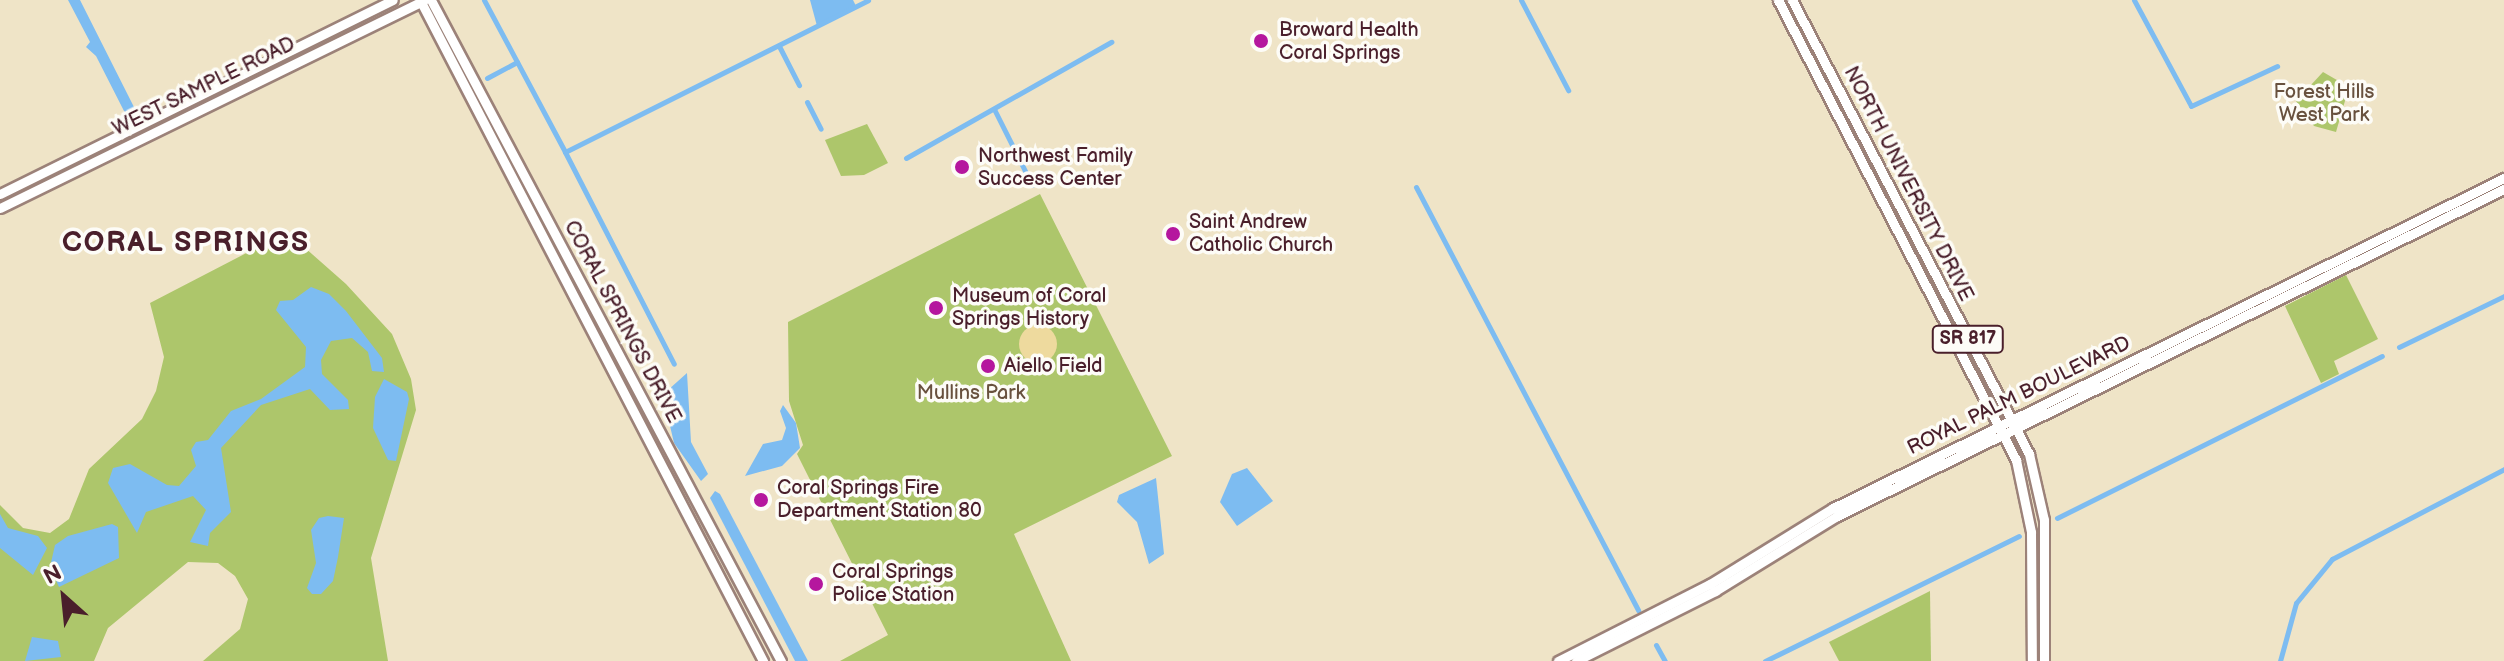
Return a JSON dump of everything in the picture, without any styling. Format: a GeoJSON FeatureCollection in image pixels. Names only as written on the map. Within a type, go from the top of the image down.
{"type":"FeatureCollection","features":[{"type":"Feature","properties":{"kind":"main road","name":"WEST SAMPLE ROAD"},"geometry":{"type":"LineString","coordinates":[[0,194],[393,0]]}},
{"type":"Feature","properties":{"kind":"main road","name":"WEST SAMPLE ROAD"},"geometry":{"type":"LineString","coordinates":[[0,208],[424,0]]}},
{"type":"Feature","properties":{"kind":"main road","name":"CORAL SPRINGS DRIVE"},"geometry":{"type":"LineString","coordinates":[[424,0],[763,661]]}},
{"type":"Feature","properties":{"kind":"main road","name":"CORAL SPRINGS DRIVE"},"geometry":{"type":"LineString","coordinates":[[424,0],[781,661]]}},
{"type":"Feature","properties":{"kind":"main road","name":"NORTH UNIVERSITY DRIVE"},"geometry":{"type":"LineString","coordinates":[[1778,0],[1874,185],[1911,230],[2034,467],[2043,511],[2044,661]]}},
{"type":"Feature","properties":{"kind":"main road","name":"NORTH UNIVERSITY DRIVE"},"geometry":{"type":"LineString","coordinates":[[1792,0],[2002,430],[2027,499],[2032,661]]}},
{"type":"Feature","properties":{"kind":"main road","name":"ROYAL PALM BOULEVARD"},"geometry":{"type":"LineString","coordinates":[[1576,661],[1693,604],[1807,532],[1908,482],[2002,430],[2504,178]]}},
{"type":"Feature","properties":{"kind":"main road","name":"ROYAL PALM BOULEVARD"},"geometry":{"type":"LineString","coordinates":[[2014,424],[2504,189]]}},
{"type":"Feature","properties":{"kind":"main road","name":"ROYAL PALM BOULEVARD"},"geometry":{"type":"LineString","coordinates":[[1558,661],[1710,584],[1803,524],[1920,465],[2002,430]]}},
{"type":"Feature","properties":{"kind":"main road"},"geometry":{"type":"LineString","coordinates":[[1908,482],[1920,465]]}},
{"type":"Feature","properties":{"kind":"main road"},"geometry":{"type":"LineString","coordinates":[[2032,588],[2044,611]]}},
{"type":"Feature","properties":{"kind":"green space","name":"Forest Hills West Park"},"geometry":{"type":"Polygon","coordinates":[[[2323,72],[2349,87],[2336,132],[2314,126],[2296,101],[2323,72]]]}},
{"type":"Feature","properties":{"kind":"green space"},"geometry":{"type":"Polygon","coordinates":[[[867,124],[888,163],[864,175],[841,176],[825,140],[867,124]]]}},
{"type":"Feature","properties":{"kind":"green space","name":"Mullins Park"},"geometry":{"type":"Polygon","coordinates":[[[1040,194],[1172,456],[1014,534],[1071,661],[840,661],[888,635],[797,454],[803,445],[789,401],[788,322],[1040,194]]]}},
{"type":"Feature","properties":{"kind":"green space"},"geometry":{"type":"Polygon","coordinates":[[[287,232],[346,284],[392,334],[411,379],[416,410],[371,558],[388,661],[203,661],[240,629],[248,599],[235,576],[218,563],[188,562],[108,628],[94,661],[0,661],[0,505],[23,528],[50,533],[69,519],[89,469],[142,419],[156,391],[164,357],[150,303],[287,232]]]}},
{"type":"Feature","properties":{"kind":"green space"},"geometry":{"type":"Polygon","coordinates":[[[2346,275],[2378,339],[2334,361],[2339,374],[2321,383],[2285,306],[2346,275]]]}},
{"type":"Feature","properties":{"kind":"green space"},"geometry":{"type":"Polygon","coordinates":[[[1930,591],[1931,661],[1839,661],[1829,642],[1930,591]]]}},
{"type":"Feature","properties":{"kind":"sand"},"geometry":{"type":"Polygon","coordinates":[[[1038,325],[1051,331],[1057,344],[1051,357],[1038,363],[1025,357],[1019,344],[1025,331],[1038,325]]]}},
{"type":"Feature","properties":{"kind":"water"},"geometry":{"type":"Polygon","coordinates":[[[68,0],[80,0],[138,115],[131,118],[124,111],[96,56],[86,47],[90,42],[68,0]]]}},
{"type":"Feature","properties":{"kind":"water"},"geometry":{"type":"Polygon","coordinates":[[[810,0],[853,0],[856,6],[817,26],[810,0]]]}},
{"type":"Feature","properties":{"kind":"water"},"geometry":{"type":"Polygon","coordinates":[[[311,287],[329,294],[346,311],[382,358],[384,372],[372,371],[368,352],[352,338],[331,341],[321,360],[322,374],[348,400],[349,409],[330,410],[310,389],[261,405],[221,448],[231,512],[210,533],[208,546],[190,542],[206,510],[193,496],[146,512],[137,533],[108,483],[113,468],[130,464],[167,485],[179,486],[196,466],[191,450],[196,442],[208,440],[231,411],[261,399],[305,367],[306,347],[276,310],[280,301],[293,300],[311,287]]]}},
{"type":"Feature","properties":{"kind":"water"},"geometry":{"type":"Polygon","coordinates":[[[687,373],[691,442],[708,474],[701,481],[674,443],[667,413],[668,390],[687,373]]]}},
{"type":"Feature","properties":{"kind":"water"},"geometry":{"type":"Polygon","coordinates":[[[384,379],[407,392],[409,399],[396,461],[388,460],[373,428],[375,397],[384,379]]]}},
{"type":"Feature","properties":{"kind":"water"},"geometry":{"type":"Polygon","coordinates":[[[783,405],[796,423],[800,448],[782,466],[745,476],[763,444],[782,440],[786,428],[780,411],[783,405]]]}},
{"type":"Feature","properties":{"kind":"water"},"geometry":{"type":"Polygon","coordinates":[[[1247,468],[1273,501],[1237,526],[1220,502],[1232,474],[1247,468]]]}},
{"type":"Feature","properties":{"kind":"water"},"geometry":{"type":"Polygon","coordinates":[[[1156,478],[1164,554],[1149,564],[1137,522],[1117,502],[1119,495],[1156,478]]]}},
{"type":"Feature","properties":{"kind":"water"},"geometry":{"type":"Polygon","coordinates":[[[715,491],[720,494],[808,661],[795,661],[710,498],[715,491]]]}},
{"type":"Feature","properties":{"kind":"water"},"geometry":{"type":"Polygon","coordinates":[[[0,514],[8,528],[38,536],[47,548],[33,575],[0,548],[0,514]]]}},
{"type":"Feature","properties":{"kind":"water"},"geometry":{"type":"Polygon","coordinates":[[[319,518],[344,518],[338,557],[333,581],[321,594],[312,594],[307,588],[316,563],[311,530],[319,518]]]}},
{"type":"Feature","properties":{"kind":"water"},"geometry":{"type":"Polygon","coordinates":[[[112,524],[118,527],[119,558],[59,587],[50,567],[55,545],[68,536],[112,524]]]}},
{"type":"Feature","properties":{"kind":"water"},"geometry":{"type":"Polygon","coordinates":[[[32,637],[58,641],[61,657],[25,661],[32,637]]]}},
{"type":"Feature","properties":{"kind":"waterway"},"geometry":{"type":"LineString","coordinates":[[484,0],[565,152],[868,0]]}},
{"type":"Feature","properties":{"kind":"waterway"},"geometry":{"type":"LineString","coordinates":[[1521,0],[1568,90]]}},
{"type":"Feature","properties":{"kind":"waterway"},"geometry":{"type":"LineString","coordinates":[[2134,0],[2191,106],[2277,66]]}},
{"type":"Feature","properties":{"kind":"waterway"},"geometry":{"type":"LineString","coordinates":[[906,158],[1111,42]]}},
{"type":"Feature","properties":{"kind":"waterway"},"geometry":{"type":"LineString","coordinates":[[779,46],[799,85]]}},
{"type":"Feature","properties":{"kind":"waterway"},"geometry":{"type":"LineString","coordinates":[[487,78],[517,62]]}},
{"type":"Feature","properties":{"kind":"waterway"},"geometry":{"type":"LineString","coordinates":[[807,102],[821,129]]}},
{"type":"Feature","properties":{"kind":"waterway"},"geometry":{"type":"LineString","coordinates":[[994,109],[1032,185]]}},
{"type":"Feature","properties":{"kind":"waterway"},"geometry":{"type":"LineString","coordinates":[[565,152],[674,364]]}},
{"type":"Feature","properties":{"kind":"waterway"},"geometry":{"type":"LineString","coordinates":[[1416,187],[1638,610]]}},
{"type":"Feature","properties":{"kind":"waterway"},"geometry":{"type":"LineString","coordinates":[[2399,347],[2504,296]]}},
{"type":"Feature","properties":{"kind":"waterway"},"geometry":{"type":"LineString","coordinates":[[2057,518],[2382,356]]}},
{"type":"Feature","properties":{"kind":"waterway"},"geometry":{"type":"LineString","coordinates":[[2280,661],[2296,603],[2332,559],[2504,469]]}},
{"type":"Feature","properties":{"kind":"waterway"},"geometry":{"type":"LineString","coordinates":[[1765,661],[2019,536]]}},
{"type":"Feature","properties":{"kind":"waterway"},"geometry":{"type":"LineString","coordinates":[[1656,645],[1665,661]]}},
{"type":"Feature","properties":{"kind":"place","name":"Broward Health Coral Springs"},"geometry":{"type":"Point","coordinates":[1261,41]}},
{"type":"Feature","properties":{"kind":"place","name":"Northwest Family Success Center"},"geometry":{"type":"Point","coordinates":[962,167]}},
{"type":"Feature","properties":{"kind":"place","name":"Saint Andrew Catholic Church"},"geometry":{"type":"Point","coordinates":[1173,234]}},
{"type":"Feature","properties":{"kind":"place","name":"Museum of Coral Springs History"},"geometry":{"type":"Point","coordinates":[936,308]}},
{"type":"Feature","properties":{"kind":"place","name":"Aiello Field"},"geometry":{"type":"Point","coordinates":[988,366]}},
{"type":"Feature","properties":{"kind":"place","name":"Coral Springs Fire Department Station 80"},"geometry":{"type":"Point","coordinates":[761,500]}},
{"type":"Feature","properties":{"kind":"place","name":"Coral Springs Police Station"},"geometry":{"type":"Point","coordinates":[816,584]}},
{"type":"Feature","properties":{"kind":"district","name":"CORAL SPRINGS"},"geometry":{"type":"Point","coordinates":[186,243]}}]}
